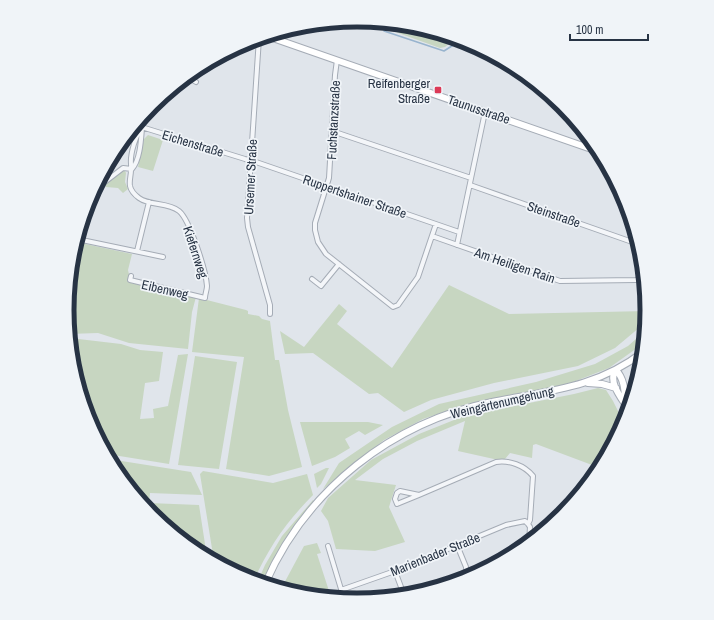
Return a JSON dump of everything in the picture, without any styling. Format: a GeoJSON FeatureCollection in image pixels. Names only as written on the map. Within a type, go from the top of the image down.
{"type":"FeatureCollection","features":[{"type":"Feature","properties":{"kind":"street","name":"Taunusstraße"},"geometry":{"type":"LineString","coordinates":[[276,39],[589,148]]}},
{"type":"Feature","properties":{"kind":"street","name":"Ursemer Straße"},"geometry":{"type":"LineString","coordinates":[[259,45],[247,223],[270,305],[270,314]]}},
{"type":"Feature","properties":{"kind":"street","name":"Fuchstanzstraße"},"geometry":{"type":"LineString","coordinates":[[337,60],[328,187],[315,223],[318,242],[322,249],[393,307],[398,305],[418,277],[436,224]]}},
{"type":"Feature","properties":{"kind":"street"},"geometry":{"type":"LineString","coordinates":[[192,80],[196,82]]}},
{"type":"Feature","properties":{"kind":"street"},"geometry":{"type":"LineString","coordinates":[[432,236],[457,245],[485,112]]}},
{"type":"Feature","properties":{"kind":"street","name":"Eichenstraße"},"geometry":{"type":"LineString","coordinates":[[142,127],[251,160]]}},
{"type":"Feature","properties":{"kind":"street","name":"Kiefernweg"},"geometry":{"type":"LineString","coordinates":[[142,127],[142,136],[136,164],[132,169],[130,180],[131,189],[138,198],[172,208],[184,216],[202,265],[207,286],[205,298]]}},
{"type":"Feature","properties":{"kind":"street"},"geometry":{"type":"LineString","coordinates":[[332,131],[471,178]]}},
{"type":"Feature","properties":{"kind":"street","name":"Ruppertshainer Straße"},"geometry":{"type":"LineString","coordinates":[[251,160],[459,232]]}},
{"type":"Feature","properties":{"kind":"street"},"geometry":{"type":"LineString","coordinates":[[104,182],[123,168],[132,169]]}},
{"type":"Feature","properties":{"kind":"street","name":"Steinstraße"},"geometry":{"type":"LineString","coordinates":[[470,185],[631,242]]}},
{"type":"Feature","properties":{"kind":"street"},"geometry":{"type":"LineString","coordinates":[[137,251],[149,202]]}},
{"type":"Feature","properties":{"kind":"street"},"geometry":{"type":"LineString","coordinates":[[83,240],[164,257]]}},
{"type":"Feature","properties":{"kind":"street","name":"Am Heiligen Rain"},"geometry":{"type":"LineString","coordinates":[[457,245],[563,281],[638,279]]}},
{"type":"Feature","properties":{"kind":"street"},"geometry":{"type":"LineString","coordinates":[[312,279],[321,286],[339,264]]}},
{"type":"Feature","properties":{"kind":"street","name":"Eibenweg"},"geometry":{"type":"LineString","coordinates":[[131,276],[130,280],[205,298]]}},
{"type":"Feature","properties":{"kind":"street","name":"Weingärtenumgehung"},"geometry":{"type":"LineString","coordinates":[[268,579],[285,545],[316,503],[350,470],[372,452],[422,424],[449,413],[477,405],[587,383],[616,370],[636,356]]}},
{"type":"Feature","properties":{"kind":"street"},"geometry":{"type":"LineString","coordinates":[[616,370],[613,376],[616,388],[624,403]]}},
{"type":"Feature","properties":{"kind":"street"},"geometry":{"type":"LineString","coordinates":[[616,370],[622,380],[626,399]]}},
{"type":"Feature","properties":{"kind":"street"},"geometry":{"type":"LineString","coordinates":[[587,383],[602,384],[616,388]]}},
{"type":"Feature","properties":{"kind":"street"},"geometry":{"type":"LineString","coordinates":[[419,495],[400,491],[395,499],[397,504],[419,495],[496,462],[507,461],[528,470],[532,476],[530,520],[528,524],[530,527],[529,535]]}},
{"type":"Feature","properties":{"kind":"street","name":"Marienbader Straße"},"geometry":{"type":"LineString","coordinates":[[341,590],[395,571],[506,525],[525,521],[528,524]]}},
{"type":"Feature","properties":{"kind":"street"},"geometry":{"type":"LineString","coordinates":[[457,545],[466,570]]}},
{"type":"Feature","properties":{"kind":"street"},"geometry":{"type":"LineString","coordinates":[[328,546],[341,590]]}},
{"type":"Feature","properties":{"kind":"street"},"geometry":{"type":"LineString","coordinates":[[395,571],[402,590]]}},
{"type":"Feature","properties":{"kind":"green space"},"geometry":{"type":"Polygon","coordinates":[[[366,27],[379,28],[379,30],[366,27]]]}},
{"type":"Feature","properties":{"kind":"green space"},"geometry":{"type":"Polygon","coordinates":[[[390,29],[394,29],[412,32],[450,43],[445,47],[440,48],[390,29]]]}},
{"type":"Feature","properties":{"kind":"green space"},"geometry":{"type":"Polygon","coordinates":[[[148,135],[163,140],[153,171],[138,167],[144,139],[148,135]]]}},
{"type":"Feature","properties":{"kind":"green space"},"geometry":{"type":"Polygon","coordinates":[[[122,171],[125,171],[126,173],[125,182],[128,189],[123,193],[118,188],[106,187],[104,185],[122,171]]]}},
{"type":"Feature","properties":{"kind":"green space"},"geometry":{"type":"Polygon","coordinates":[[[82,243],[132,254],[128,270],[131,283],[196,297],[192,312],[188,349],[129,343],[98,333],[75,334],[74,310],[76,273],[82,243]]]}},
{"type":"Feature","properties":{"kind":"green space"},"geometry":{"type":"Polygon","coordinates":[[[449,285],[509,314],[640,311],[639,328],[615,348],[578,366],[494,383],[431,400],[404,412],[378,393],[369,394],[313,353],[285,354],[280,331],[304,347],[339,304],[347,311],[337,324],[392,368],[449,285]]]}},
{"type":"Feature","properties":{"kind":"green space"},"geometry":{"type":"Polygon","coordinates":[[[199,298],[246,310],[248,311],[248,314],[259,316],[262,319],[270,321],[275,360],[279,360],[288,410],[302,467],[269,476],[226,469],[244,357],[192,352],[199,298]]]}},
{"type":"Feature","properties":{"kind":"green space"},"geometry":{"type":"Polygon","coordinates":[[[639,337],[638,347],[609,368],[568,384],[467,404],[423,419],[384,440],[323,489],[339,463],[392,427],[439,404],[536,382],[595,364],[628,346],[639,337]]]}},
{"type":"Feature","properties":{"kind":"green space"},"geometry":{"type":"Polygon","coordinates":[[[76,339],[121,344],[140,350],[163,352],[159,381],[145,383],[140,419],[154,418],[153,409],[168,406],[178,355],[188,354],[169,464],[115,455],[103,435],[89,401],[79,365],[76,339]]]}},
{"type":"Feature","properties":{"kind":"green space"},"geometry":{"type":"Polygon","coordinates":[[[195,356],[237,362],[219,469],[178,465],[195,356]]]}},
{"type":"Feature","properties":{"kind":"green space"},"geometry":{"type":"Polygon","coordinates":[[[598,388],[606,390],[619,413],[611,435],[593,465],[536,444],[533,445],[532,458],[510,453],[505,459],[494,459],[458,451],[465,421],[417,441],[383,459],[355,480],[396,485],[389,507],[405,542],[375,551],[336,549],[328,521],[321,511],[328,498],[371,460],[419,434],[464,416],[598,388]]]}},
{"type":"Feature","properties":{"kind":"green space"},"geometry":{"type":"Polygon","coordinates":[[[300,422],[368,422],[383,425],[365,435],[359,431],[345,439],[350,448],[335,457],[312,466],[300,422]]]}},
{"type":"Feature","properties":{"kind":"green space"},"geometry":{"type":"Polygon","coordinates":[[[118,460],[191,472],[202,495],[150,493],[149,502],[132,482],[118,460]]]}},
{"type":"Feature","properties":{"kind":"green space"},"geometry":{"type":"Polygon","coordinates":[[[329,468],[321,484],[317,488],[314,474],[329,468]]]}},
{"type":"Feature","properties":{"kind":"green space"},"geometry":{"type":"Polygon","coordinates":[[[203,471],[273,483],[307,474],[313,495],[279,535],[257,574],[232,564],[213,554],[200,474],[203,471]]]}},
{"type":"Feature","properties":{"kind":"green space"},"geometry":{"type":"Polygon","coordinates":[[[313,500],[314,501],[293,528],[265,578],[260,576],[282,536],[313,500]]]}},
{"type":"Feature","properties":{"kind":"green space"},"geometry":{"type":"Polygon","coordinates":[[[150,503],[199,505],[206,549],[170,523],[150,503]]]}},
{"type":"Feature","properties":{"kind":"green space"},"geometry":{"type":"Polygon","coordinates":[[[317,543],[321,553],[317,554],[329,592],[302,588],[284,583],[304,546],[317,543]]]}},
{"type":"Feature","properties":{"kind":"waterway"},"geometry":{"type":"LineString","coordinates":[[384,28],[384,31],[444,51],[454,45]]}},
{"type":"Feature","properties":{"kind":"place","name":"Reifenberger Straße"},"geometry":{"type":"Point","coordinates":[438,90]}}]}
